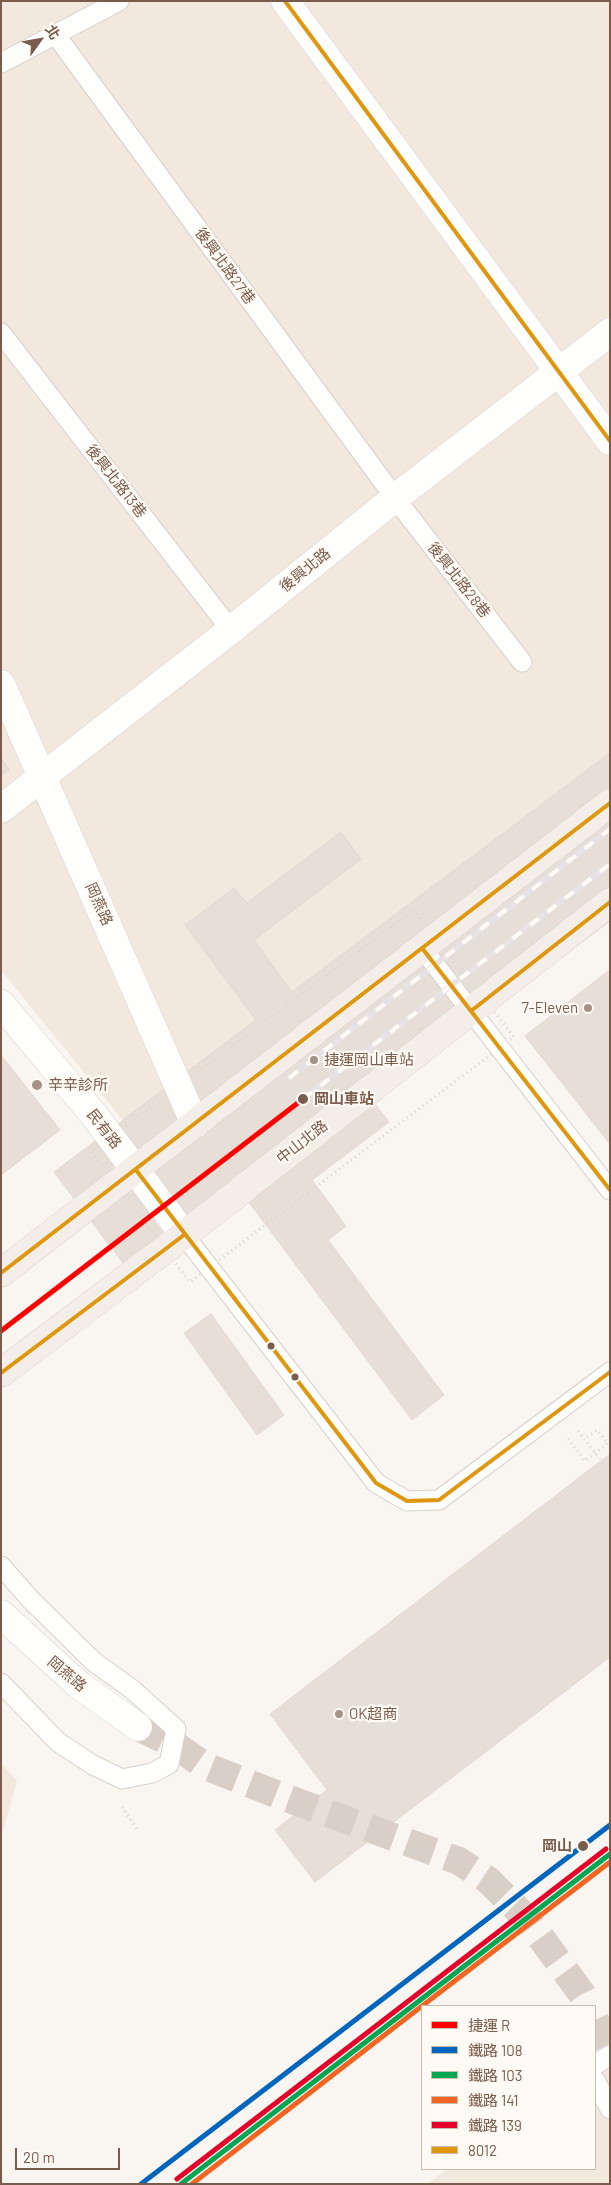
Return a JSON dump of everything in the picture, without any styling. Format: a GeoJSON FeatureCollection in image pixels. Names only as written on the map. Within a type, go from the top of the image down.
{"type":"FeatureCollection","features":[{"type":"Feature","properties":{"kind":"main road"},"geometry":{"type":"LineString","coordinates":[[1,1273],[610,803]]}},
{"type":"Feature","properties":{"kind":"main road","name":"中山北路"},"geometry":{"type":"LineString","coordinates":[[1,1374],[174,1242],[610,902]]}},
{"type":"Feature","properties":{"kind":"street"},"geometry":{"type":"LineString","coordinates":[[285,1],[610,441]]}},
{"type":"Feature","properties":{"kind":"street","name":"後興北路"},"geometry":{"type":"LineString","coordinates":[[1,809],[231,630],[395,498],[610,332]]}},
{"type":"Feature","properties":{"kind":"street","name":"岡燕路"},"geometry":{"type":"LineString","coordinates":[[1,684],[195,1124]]}},
{"type":"Feature","properties":{"kind":"street","name":"民有路"},"geometry":{"type":"LineString","coordinates":[[5,1016],[111,1138],[126,1178],[174,1242]]}},
{"type":"Feature","properties":{"kind":"street","name":"岡燕路"},"geometry":{"type":"LineString","coordinates":[[1,1614],[78,1685],[138,1727]]}},
{"type":"Feature","properties":{"kind":"lane"},"geometry":{"type":"LineString","coordinates":[[1,63],[118,1]]}},
{"type":"Feature","properties":{"kind":"lane","name":"後興北路27巷"},"geometry":{"type":"LineString","coordinates":[[55,34],[395,498]]}},
{"type":"Feature","properties":{"kind":"lane","name":"後興北路13巷"},"geometry":{"type":"LineString","coordinates":[[1,333],[231,630]]}},
{"type":"Feature","properties":{"kind":"lane","name":"後興北路28巷"},"geometry":{"type":"LineString","coordinates":[[395,498],[522,662]]}},
{"type":"Feature","properties":{"kind":"lane"},"geometry":{"type":"LineString","coordinates":[[429,942],[477,1005],[500,1049],[610,1190]]}},
{"type":"Feature","properties":{"kind":"lane"},"geometry":{"type":"LineString","coordinates":[[174,1242],[209,1268],[376,1483],[407,1501],[440,1500],[610,1372]]}},
{"type":"Feature","properties":{"kind":"lane"},"geometry":{"type":"LineString","coordinates":[[1,1566],[31,1600],[93,1661],[133,1690],[176,1729],[169,1764],[152,1773],[122,1779],[93,1765],[58,1742],[1,1683]]}},
{"type":"Feature","properties":{"kind":"lane"},"geometry":{"type":"LineString","coordinates":[[596,2064],[610,2055]]}},
{"type":"Feature","properties":{"kind":"lane"},"geometry":{"type":"LineString","coordinates":[[596,2082],[610,2109]]}},
{"type":"Feature","properties":{"kind":"path"},"geometry":{"type":"LineString","coordinates":[[414,910],[429,942],[477,1005],[514,1038],[190,1282],[174,1242],[126,1178],[91,1152],[179,1086],[414,910]]}},
{"type":"Feature","properties":{"kind":"path"},"geometry":{"type":"LineString","coordinates":[[568,1438],[585,1461],[608,1443],[597,1430],[584,1439]]}},
{"type":"Feature","properties":{"kind":"path"},"geometry":{"type":"LineString","coordinates":[[578,1431],[610,1472]]}},
{"type":"Feature","properties":{"kind":"path"},"geometry":{"type":"LineString","coordinates":[[118,1802],[137,1829]]}},
{"type":"Feature","properties":{"kind":"shaded area"},"geometry":{"type":"Polygon","coordinates":[[[1,1],[610,1],[610,830],[164,1171],[1,970],[1,1]]]}},
{"type":"Feature","properties":{"kind":"shaded area"},"geometry":{"type":"Polygon","coordinates":[[[1,1763],[17,1781],[1,1837],[1,1763]]]}},
{"type":"Feature","properties":{"kind":"shaded area"},"geometry":{"type":"Polygon","coordinates":[[[610,2045],[610,2184],[427,2184],[446,2170],[596,2170],[596,2055],[610,2045]]]}},
{"type":"Feature","properties":{"kind":"building","name":"捷運岡山車站"},"geometry":{"type":"Polygon","coordinates":[[[610,753],[610,921],[372,1100],[389,1122],[312,1180],[346,1226],[328,1240],[444,1395],[412,1420],[245,1197],[135,1279],[54,1172],[256,1020],[185,925],[234,888],[247,903],[341,832],[361,859],[254,940],[292,992],[610,753]]]}},
{"type":"Feature","properties":{"kind":"building"},"geometry":{"type":"Polygon","coordinates":[[[1,757],[9,770],[1,775],[1,757]]]}},
{"type":"Feature","properties":{"kind":"building"},"geometry":{"type":"Polygon","coordinates":[[[608,971],[610,973],[610,1144],[525,1036],[608,971]]]}},
{"type":"Feature","properties":{"kind":"building"},"geometry":{"type":"Polygon","coordinates":[[[1,1055],[60,1130],[1,1175],[1,1055]]]}},
{"type":"Feature","properties":{"kind":"building"},"geometry":{"type":"Polygon","coordinates":[[[211,1314],[284,1415],[257,1435],[184,1333],[211,1314]]]}},
{"type":"Feature","properties":{"kind":"building"},"geometry":{"type":"Polygon","coordinates":[[[610,1454],[610,1657],[315,1882],[275,1830],[327,1790],[270,1714],[610,1454]]]}},
{"type":"Feature","properties":{"kind":"tunnel"},"geometry":{"type":"LineString","coordinates":[[138,1727],[175,1745],[205,1766],[459,1861],[488,1880],[528,1920],[582,1994],[588,2005]]}},
{"type":"Feature","properties":{"kind":"tunnel"},"geometry":{"type":"LineString","coordinates":[[596,2022],[610,2051]]}},
{"type":"Feature","properties":{"kind":"railway"},"geometry":{"type":"LineString","coordinates":[[289,1078],[610,829]]}},
{"type":"Feature","properties":{"kind":"railway"},"geometry":{"type":"LineString","coordinates":[[303,1099],[610,864]]}},
{"type":"Feature","properties":{"kind":"metro line","name":"R"},"geometry":{"type":"LineString","coordinates":[[1,1331],[303,1099]]}},
{"type":"Feature","properties":{"kind":"rail line","name":"108"},"geometry":{"type":"LineString","coordinates":[[141,2184],[610,1825]]}},
{"type":"Feature","properties":{"kind":"rail line","name":"139"},"geometry":{"type":"LineString","coordinates":[[177,2179],[606,1849]]}},
{"type":"Feature","properties":{"kind":"rail line","name":"103"},"geometry":{"type":"LineString","coordinates":[[181,2184],[610,1854]]}},
{"type":"Feature","properties":{"kind":"rail line","name":"141"},"geometry":{"type":"LineString","coordinates":[[423,2005],[610,1862]]}},
{"type":"Feature","properties":{"kind":"rail line","name":"141"},"geometry":{"type":"LineString","coordinates":[[192,2184],[421,2007]]}},
{"type":"Feature","properties":{"kind":"transit line","name":"8012"},"geometry":{"type":"LineString","coordinates":[[285,1],[610,441]]}},
{"type":"Feature","properties":{"kind":"transit line","name":"8012"},"geometry":{"type":"LineString","coordinates":[[1,1273],[610,803]]}},
{"type":"Feature","properties":{"kind":"transit line","name":"8012"},"geometry":{"type":"LineString","coordinates":[[471,1011],[610,902]]}},
{"type":"Feature","properties":{"kind":"transit line","name":"8012"},"geometry":{"type":"LineString","coordinates":[[422,948],[610,1190]]}},
{"type":"Feature","properties":{"kind":"transit line","name":"8012"},"geometry":{"type":"LineString","coordinates":[[136,1170],[376,1483],[407,1501],[439,1500],[610,1372]]}},
{"type":"Feature","properties":{"kind":"transit line","name":"8012"},"geometry":{"type":"LineString","coordinates":[[1,1373],[184,1235]]}},
{"type":"Feature","properties":{"kind":"place","name":"7-Eleven"},"geometry":{"type":"Point","coordinates":[588,1008]}},
{"type":"Feature","properties":{"kind":"place","name":"捷運岡山車站"},"geometry":{"type":"Point","coordinates":[314,1060]}},
{"type":"Feature","properties":{"kind":"place","name":"辛辛診所"},"geometry":{"type":"Point","coordinates":[37,1085]}},
{"type":"Feature","properties":{"kind":"place","name":"岡山車站"},"geometry":{"type":"Point","coordinates":[303,1099]}},
{"type":"Feature","properties":{"kind":"place","name":"OK超商"},"geometry":{"type":"Point","coordinates":[339,1714]}},
{"type":"Feature","properties":{"kind":"place","name":"岡山"},"geometry":{"type":"Point","coordinates":[583,1846]}}]}
